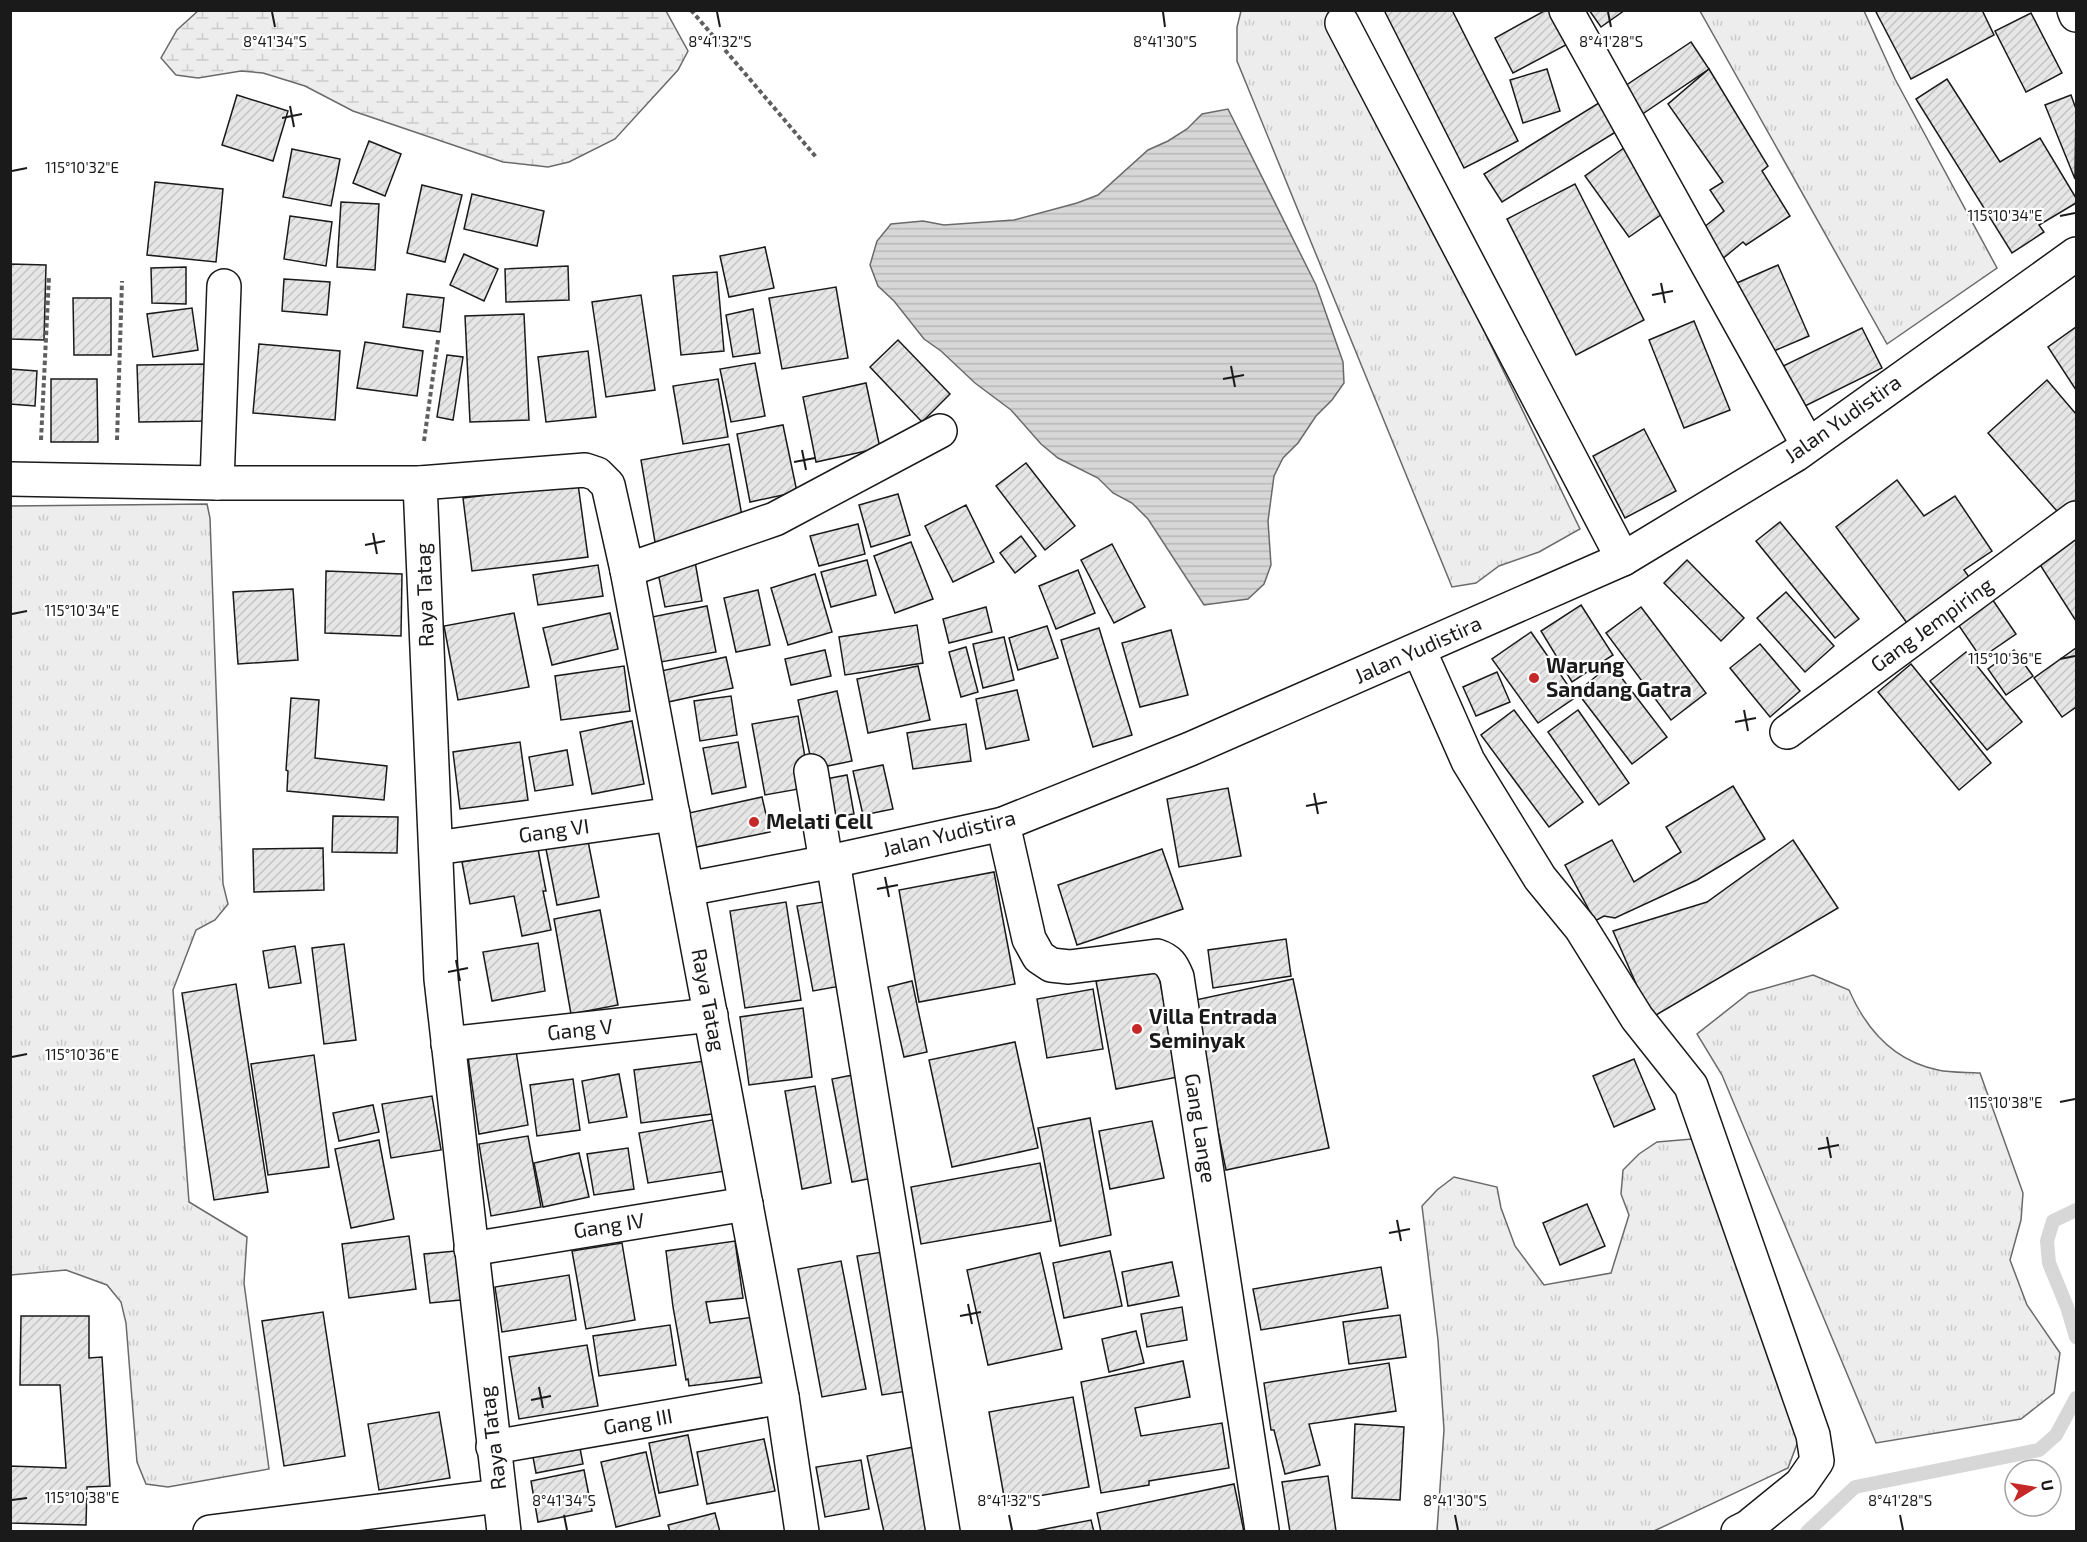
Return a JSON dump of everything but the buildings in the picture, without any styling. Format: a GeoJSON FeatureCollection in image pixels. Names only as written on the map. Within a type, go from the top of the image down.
{"type":"FeatureCollection","features":[{"type":"Feature","properties":{"kind":"street"},"geometry":{"type":"LineString","coordinates":[[1566,10],[1808,445]]}},
{"type":"Feature","properties":{"kind":"street"},"geometry":{"type":"LineString","coordinates":[[2074,10],[2076,15]]}},
{"type":"Feature","properties":{"kind":"street"},"geometry":{"type":"LineString","coordinates":[[1342,23],[1623,559]]}},
{"type":"Feature","properties":{"kind":"street","name":"Jalan Yudistira"},"geometry":{"type":"LineString","coordinates":[[687,889],[830,862],[1004,824],[1190,749],[1623,559],[1795,455],[2076,254]]}},
{"type":"Feature","properties":{"kind":"street"},"geometry":{"type":"LineString","coordinates":[[217,483],[224,286]]}},
{"type":"Feature","properties":{"kind":"street"},"geometry":{"type":"LineString","coordinates":[[627,570],[775,519],[940,431]]}},
{"type":"Feature","properties":{"kind":"street","name":"Raya Tatag"},"geometry":{"type":"LineString","coordinates":[[504,1532],[441,979],[420,483],[585,470],[597,474],[608,485],[627,570],[782,1397],[802,1532]]}},
{"type":"Feature","properties":{"kind":"street"},"geometry":{"type":"LineString","coordinates":[[25,479],[217,483],[420,483]]}},
{"type":"Feature","properties":{"kind":"street","name":"Gang Jempiring"},"geometry":{"type":"LineString","coordinates":[[1787,732],[2076,518]]}},
{"type":"Feature","properties":{"kind":"street"},"geometry":{"type":"LineString","coordinates":[[1419,650],[1468,761],[1540,878],[1581,928],[1637,1018],[1691,1086],[1695,1097],[1813,1435],[1817,1461],[1801,1484],[1748,1527],[1738,1532]]}},
{"type":"Feature","properties":{"kind":"street"},"geometry":{"type":"LineString","coordinates":[[811,771],[830,862],[943,1532]]}},
{"type":"Feature","properties":{"kind":"street","name":"Gang VI"},"geometry":{"type":"LineString","coordinates":[[436,848],[673,814]]}},
{"type":"Feature","properties":{"kind":"street","name":"Gang Lange"},"geometry":{"type":"LineString","coordinates":[[1004,824],[1029,939],[1039,957],[1051,965],[1069,967],[1157,956],[1167,959],[1177,977],[1262,1530]]}},
{"type":"Feature","properties":{"kind":"street","name":"Gang V"},"geometry":{"type":"LineString","coordinates":[[448,1044],[711,1015]]}},
{"type":"Feature","properties":{"kind":"street","name":"Gang IV"},"geometry":{"type":"LineString","coordinates":[[471,1249],[746,1204]]}},
{"type":"Feature","properties":{"kind":"street","name":"Gang III"},"geometry":{"type":"LineString","coordinates":[[494,1447],[782,1397]]}},
{"type":"Feature","properties":{"kind":"street"},"geometry":{"type":"LineString","coordinates":[[210,1532],[499,1496]]}},
{"type":"Feature","properties":{"kind":"path"},"geometry":{"type":"LineString","coordinates":[[691,10],[816,157]]}},
{"type":"Feature","properties":{"kind":"path"},"geometry":{"type":"LineString","coordinates":[[25,479],[49,277]]}},
{"type":"Feature","properties":{"kind":"path"},"geometry":{"type":"LineString","coordinates":[[116,480],[122,281]]}},
{"type":"Feature","properties":{"kind":"path"},"geometry":{"type":"LineString","coordinates":[[420,483],[428,404],[438,340]]}},
{"type":"Feature","properties":{"kind":"green space"},"geometry":{"type":"Polygon","coordinates":[[[199,10],[666,11],[688,51],[678,70],[615,139],[569,162],[548,167],[503,162],[353,111],[305,86],[263,73],[241,71],[198,78],[176,75],[161,58],[177,30],[199,10]]]}},
{"type":"Feature","properties":{"kind":"green space"},"geometry":{"type":"Polygon","coordinates":[[[1241,11],[1329,11],[1580,529],[1539,552],[1499,566],[1476,583],[1452,587],[1237,61],[1237,27],[1241,11]]]}},
{"type":"Feature","properties":{"kind":"green space"},"geometry":{"type":"Polygon","coordinates":[[[1700,11],[1864,11],[1895,79],[1997,268],[1887,344],[1700,11]]]}},
{"type":"Feature","properties":{"kind":"green space"},"geometry":{"type":"Polygon","coordinates":[[[207,504],[210,518],[223,884],[228,904],[215,920],[196,930],[173,990],[189,1202],[247,1237],[244,1283],[269,1469],[168,1487],[146,1484],[137,1462],[126,1323],[121,1302],[107,1285],[66,1270],[11,1275],[10,506],[207,504]]]}},
{"type":"Feature","properties":{"kind":"green space"},"geometry":{"type":"Polygon","coordinates":[[[1813,975],[1849,990],[1873,1030],[1895,1051],[1908,1059],[1938,1070],[1980,1073],[2023,1193],[2021,1220],[2010,1260],[2027,1305],[2060,1353],[2054,1393],[2021,1419],[1876,1443],[1722,1075],[1697,1034],[1749,993],[1813,975]]]}},
{"type":"Feature","properties":{"kind":"green space"},"geometry":{"type":"Polygon","coordinates":[[[1692,1139],[1748,1279],[1798,1432],[1797,1444],[1788,1468],[1654,1531],[1437,1531],[1444,1430],[1438,1340],[1422,1206],[1454,1177],[1497,1187],[1501,1208],[1515,1246],[1544,1285],[1611,1273],[1629,1215],[1621,1194],[1623,1170],[1639,1154],[1657,1142],[1692,1139]]]}},
{"type":"Feature","properties":{"kind":"shaded area"},"geometry":{"type":"Polygon","coordinates":[[[1228,109],[1316,285],[1343,362],[1344,383],[1332,400],[1316,416],[1298,443],[1283,458],[1274,476],[1268,521],[1271,565],[1264,584],[1248,599],[1204,605],[1148,519],[1132,503],[1113,493],[1098,478],[1058,458],[1041,444],[1011,410],[975,383],[941,351],[924,339],[894,301],[878,286],[870,265],[877,241],[891,224],[923,221],[944,225],[1014,220],[1077,203],[1098,195],[1148,150],[1187,129],[1202,114],[1228,109]]]}},
{"type":"Feature","properties":{"kind":"waterway"},"geometry":{"type":"LineString","coordinates":[[2076,1210],[2053,1221],[2047,1241],[2049,1263],[2067,1307],[2076,1337]]}},
{"type":"Feature","properties":{"kind":"waterway"},"geometry":{"type":"LineString","coordinates":[[1807,1532],[1855,1487],[2039,1450],[2056,1435],[2076,1398]]}},
{"type":"Feature","properties":{"kind":"place","name":"Warung Sandang Gatra"},"geometry":{"type":"Point","coordinates":[1534,678]}},
{"type":"Feature","properties":{"kind":"place","name":"Melati Cell"},"geometry":{"type":"Point","coordinates":[754,822]}},
{"type":"Feature","properties":{"kind":"place","name":"Villa Entrada Seminyak"},"geometry":{"type":"Point","coordinates":[1137,1029]}}]}
